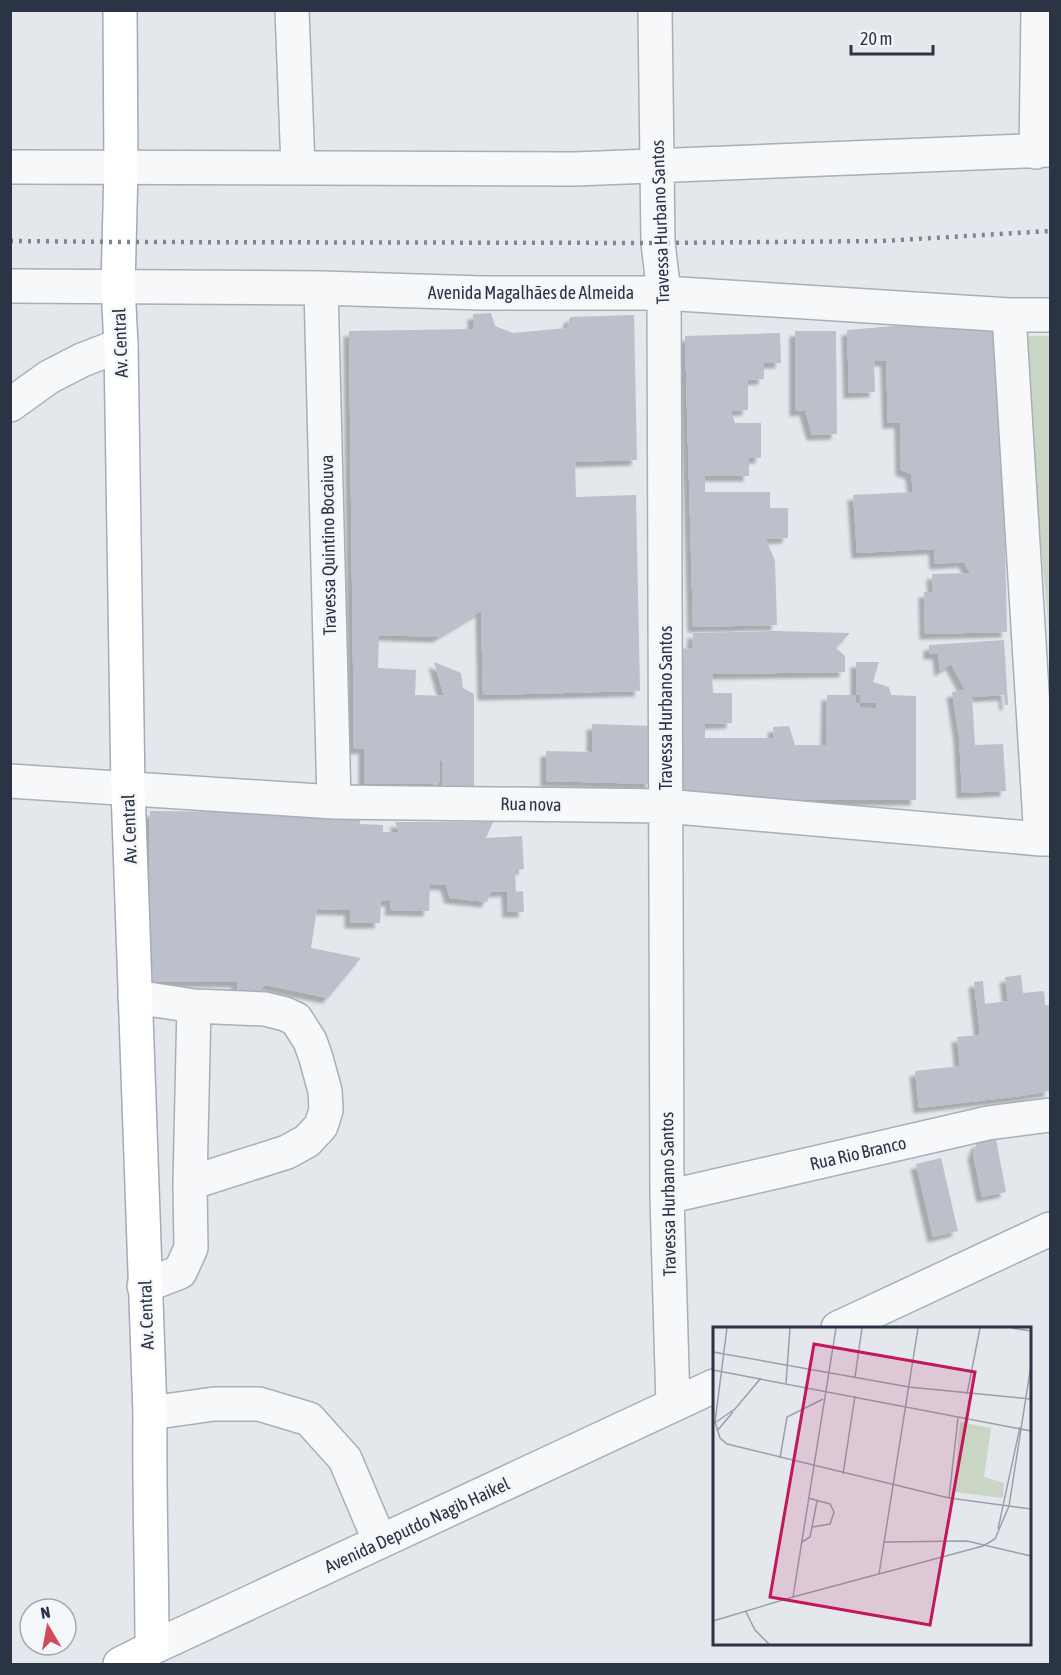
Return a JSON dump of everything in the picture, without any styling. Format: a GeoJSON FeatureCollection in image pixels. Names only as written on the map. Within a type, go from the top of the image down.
{"type":"FeatureCollection","features":[{"type":"Feature","properties":{"kind":"main road","name":"Av. Central"},"geometry":{"type":"LineString","coordinates":[[120,10],[121,168],[118,287],[121,345],[128,789],[150,1413],[152,1648]]}},
{"type":"Feature","properties":{"kind":"main road","name":"Avenida Deputdo Nagib Haikel"},"geometry":{"type":"LineString","coordinates":[[120,1665],[152,1648]]}},
{"type":"Feature","properties":{"kind":"street"},"geometry":{"type":"LineString","coordinates":[[292,10],[298,167]]}},
{"type":"Feature","properties":{"kind":"street","name":"Travessa Hurbano Santos"},"geometry":{"type":"LineString","coordinates":[[655,10],[658,243],[664,293],[667,1197],[673,1405]]}},
{"type":"Feature","properties":{"kind":"street"},"geometry":{"type":"LineString","coordinates":[[10,167],[575,169],[1043,151],[1038,10]]}},
{"type":"Feature","properties":{"kind":"street","name":"Avenida Magalhães de Almeida"},"geometry":{"type":"LineString","coordinates":[[10,286],[321,288],[482,293],[664,293],[1009,315],[1050,315]]}},
{"type":"Feature","properties":{"kind":"street","name":"Travessa Quintino Bocaiuva"},"geometry":{"type":"LineString","coordinates":[[321,288],[334,802]]}},
{"type":"Feature","properties":{"kind":"street"},"geometry":{"type":"LineString","coordinates":[[1009,315],[1046,839]]}},
{"type":"Feature","properties":{"kind":"street"},"geometry":{"type":"LineString","coordinates":[[10,405],[49,377],[81,360],[121,345]]}},
{"type":"Feature","properties":{"kind":"street","name":"Rua nova"},"geometry":{"type":"LineString","coordinates":[[10,781],[334,802],[665,806],[1046,839]]}},
{"type":"Feature","properties":{"kind":"street"},"geometry":{"type":"LineString","coordinates":[[135,997],[194,1006],[265,1009],[285,1014],[296,1019],[310,1041],[316,1058],[325,1091],[326,1110],[321,1126],[307,1141],[286,1152],[190,1183]]}},
{"type":"Feature","properties":{"kind":"street"},"geometry":{"type":"LineString","coordinates":[[144,1286],[180,1272],[191,1248],[190,1183],[194,1006]]}},
{"type":"Feature","properties":{"kind":"street","name":"Rua Rio Branco"},"geometry":{"type":"LineString","coordinates":[[667,1197],[988,1124],[1050,1115]]}},
{"type":"Feature","properties":{"kind":"street"},"geometry":{"type":"LineString","coordinates":[[842,1327],[1050,1230]]}},
{"type":"Feature","properties":{"kind":"street","name":"Avenida Deputdo Nagib Haikel"},"geometry":{"type":"LineString","coordinates":[[152,1648],[713,1386]]}},
{"type":"Feature","properties":{"kind":"street"},"geometry":{"type":"LineString","coordinates":[[150,1413],[214,1404],[259,1404],[309,1419],[345,1459],[380,1542]]}},
{"type":"Feature","properties":{"kind":"green space"},"geometry":{"type":"Polygon","coordinates":[[[1021,336],[1050,336],[1050,641],[1021,336]]]}},
{"type":"Feature","properties":{"kind":"building"},"geometry":{"type":"Polygon","coordinates":[[[491,313],[495,326],[513,333],[567,328],[570,317],[634,315],[637,460],[575,462],[576,497],[636,495],[640,691],[483,695],[481,611],[438,637],[379,635],[378,668],[416,670],[415,695],[444,696],[434,662],[461,673],[463,688],[474,694],[474,787],[442,787],[442,761],[440,761],[440,783],[364,784],[364,748],[354,749],[349,331],[473,329],[473,314],[491,313]]]}},
{"type":"Feature","properties":{"kind":"building"},"geometry":{"type":"Polygon","coordinates":[[[955,321],[996,326],[1002,412],[1007,632],[925,634],[924,592],[933,592],[932,574],[970,573],[964,562],[935,564],[934,549],[857,553],[853,495],[913,492],[911,474],[901,470],[900,423],[888,423],[886,361],[874,361],[875,392],[849,393],[847,330],[955,321]]]}},
{"type":"Feature","properties":{"kind":"building"},"geometry":{"type":"Polygon","coordinates":[[[795,331],[836,331],[837,434],[812,435],[805,410],[795,411],[795,331]]]}},
{"type":"Feature","properties":{"kind":"building"},"geometry":{"type":"Polygon","coordinates":[[[780,333],[781,363],[764,363],[764,379],[748,380],[748,410],[731,411],[735,423],[761,423],[761,458],[749,458],[749,476],[705,476],[705,492],[770,492],[770,508],[788,508],[788,538],[766,539],[775,561],[777,625],[693,627],[685,336],[780,333]]]}},
{"type":"Feature","properties":{"kind":"building"},"geometry":{"type":"Polygon","coordinates":[[[776,631],[850,633],[836,648],[845,656],[845,672],[712,674],[713,693],[732,693],[732,723],[705,724],[705,738],[774,738],[773,727],[789,726],[795,745],[826,745],[827,695],[856,695],[856,662],[879,662],[873,682],[889,687],[891,695],[916,696],[916,800],[668,800],[678,648],[692,649],[693,633],[776,631]],[[856,695],[855,703],[860,703],[860,695],[856,695]],[[860,703],[860,708],[876,708],[876,703],[860,703]]]}},
{"type":"Feature","properties":{"kind":"building"},"geometry":{"type":"Polygon","coordinates":[[[1004,640],[1008,705],[1005,705],[1004,695],[972,697],[975,745],[1003,744],[1006,791],[962,793],[959,736],[952,692],[965,690],[951,664],[940,671],[938,654],[929,654],[929,645],[1004,640]]]}},
{"type":"Feature","properties":{"kind":"building"},"geometry":{"type":"Polygon","coordinates":[[[592,724],[653,726],[651,784],[546,781],[546,751],[592,752],[592,724]]]}},
{"type":"Feature","properties":{"kind":"building"},"geometry":{"type":"Polygon","coordinates":[[[150,811],[360,813],[360,824],[383,825],[383,832],[399,832],[395,822],[493,822],[486,838],[522,836],[524,869],[515,870],[516,892],[523,891],[524,912],[508,912],[507,891],[491,892],[487,902],[450,898],[446,885],[430,884],[429,911],[390,910],[391,901],[381,901],[380,923],[350,923],[350,910],[317,909],[311,948],[361,958],[328,998],[265,985],[251,997],[237,997],[237,982],[148,981],[150,811]]]}},
{"type":"Feature","properties":{"kind":"building"},"geometry":{"type":"Polygon","coordinates":[[[1021,975],[1023,993],[1044,991],[1045,1005],[1050,1005],[1050,1091],[919,1108],[915,1071],[960,1066],[957,1037],[980,1035],[974,982],[983,981],[985,1004],[1008,1001],[1005,977],[1021,975]]]}},
{"type":"Feature","properties":{"kind":"building"},"geometry":{"type":"Polygon","coordinates":[[[996,1139],[1006,1192],[982,1197],[973,1154],[977,1143],[996,1139]]]}},
{"type":"Feature","properties":{"kind":"building"},"geometry":{"type":"Polygon","coordinates":[[[941,1158],[958,1231],[933,1237],[916,1164],[941,1158]]]}},
{"type":"Feature","properties":{"kind":"railway"},"geometry":{"type":"LineString","coordinates":[[10,241],[658,243],[882,241],[1050,231]]}}]}
